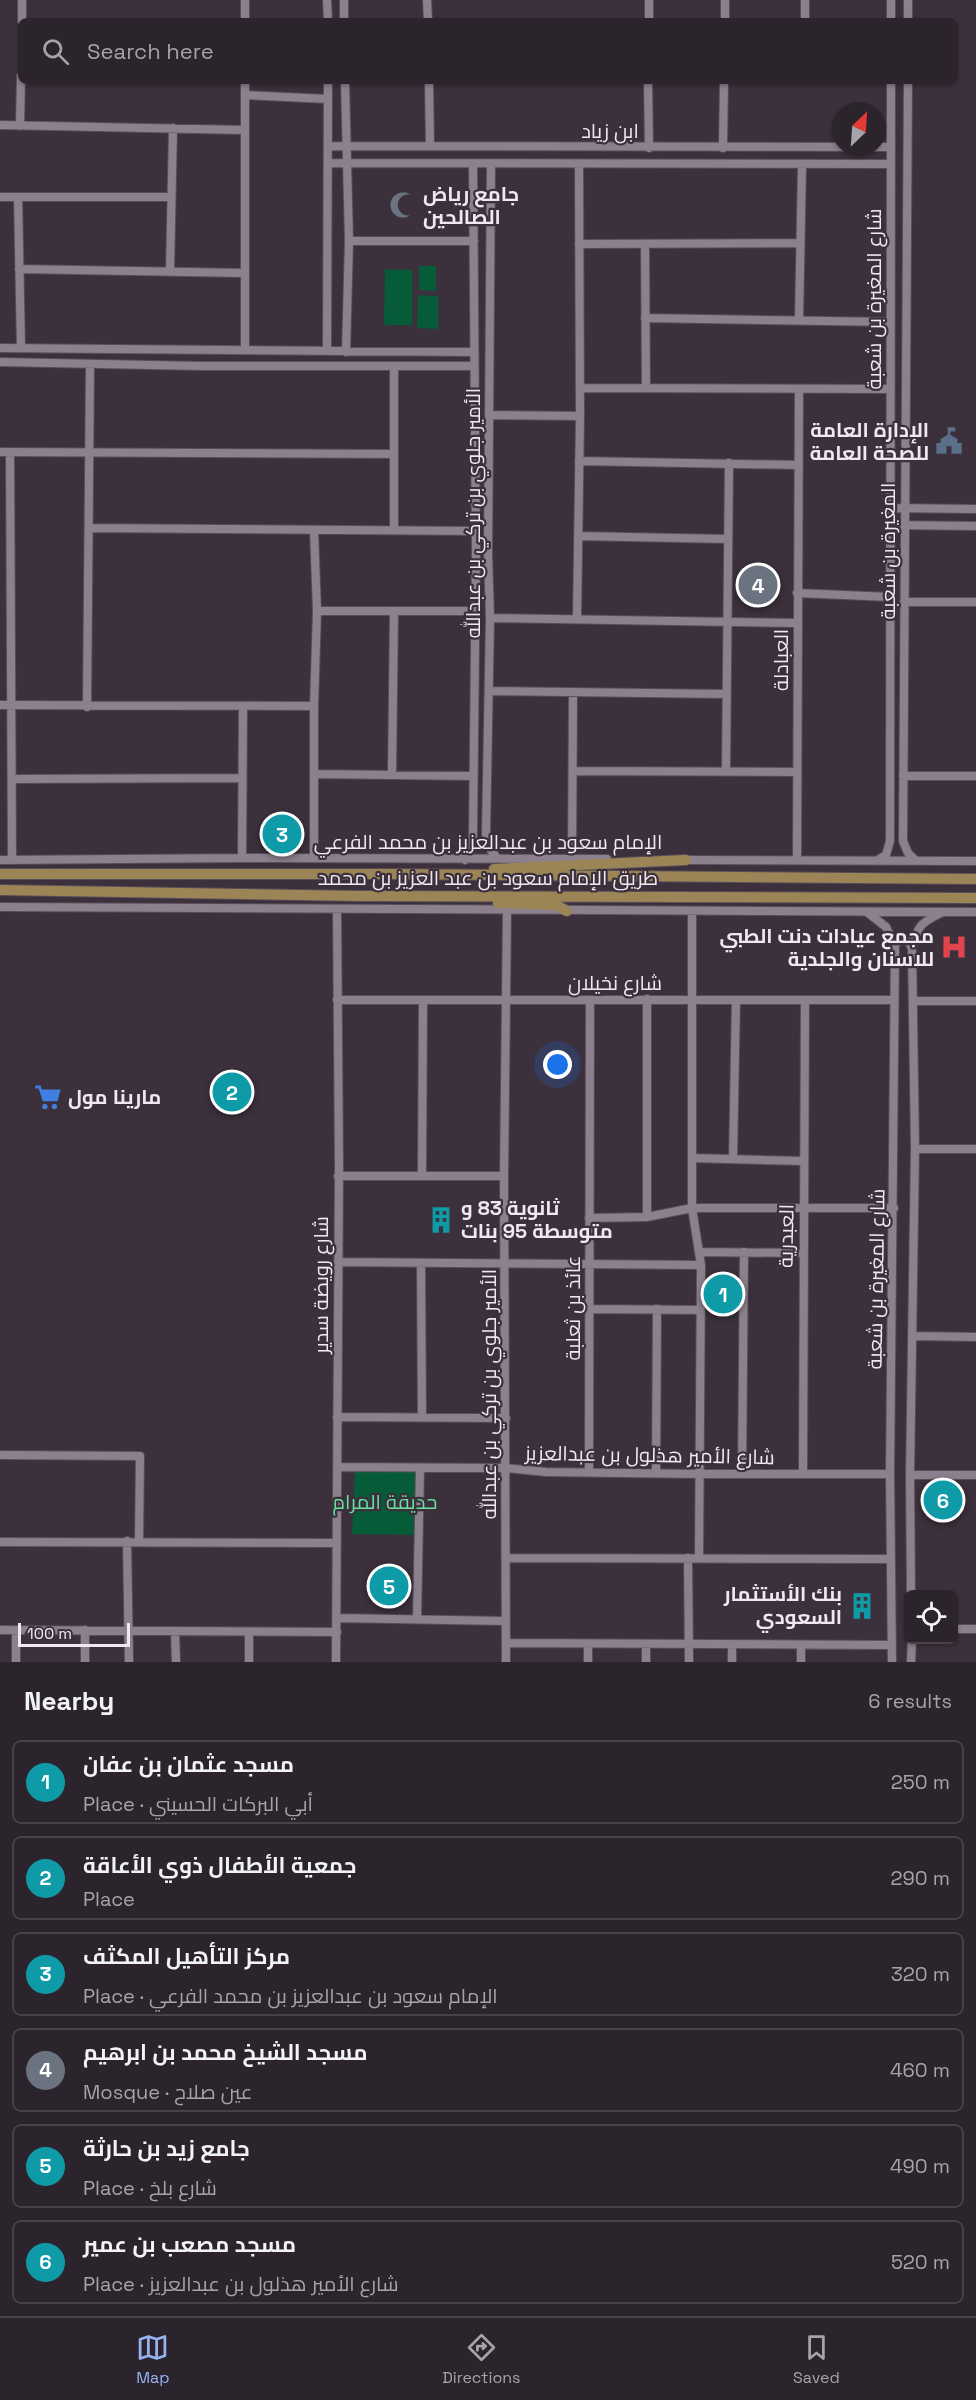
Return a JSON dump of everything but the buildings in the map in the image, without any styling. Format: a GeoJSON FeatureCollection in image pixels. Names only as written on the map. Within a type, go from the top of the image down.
{"type":"FeatureCollection","features":[{"type":"Feature","properties":{"kind":"main road"},"geometry":{"type":"LineString","coordinates":[[389,874],[686,860]]}},
{"type":"Feature","properties":{"kind":"main road","name":"طريق الإمام سعود بن عبد العزيز بن محمد"},"geometry":{"type":"LineString","coordinates":[[0,874],[389,874],[976,879]]}},
{"type":"Feature","properties":{"kind":"main road","name":"طريق الإمام سعود بن عبد العزيز بن محمد"},"geometry":{"type":"LineString","coordinates":[[0,890],[447,896],[976,898]]}},
{"type":"Feature","properties":{"kind":"main road"},"geometry":{"type":"LineString","coordinates":[[447,896],[464,902],[556,905],[567,911]]}},
{"type":"Feature","properties":{"kind":"street"},"geometry":{"type":"LineString","coordinates":[[22,0],[22,18]]}},
{"type":"Feature","properties":{"kind":"street"},"geometry":{"type":"LineString","coordinates":[[245,0],[245,18]]}},
{"type":"Feature","properties":{"kind":"street"},"geometry":{"type":"LineString","coordinates":[[327,0],[328,18]]}},
{"type":"Feature","properties":{"kind":"street"},"geometry":{"type":"LineString","coordinates":[[344,0],[345,18]]}},
{"type":"Feature","properties":{"kind":"street"},"geometry":{"type":"LineString","coordinates":[[427,0],[428,18]]}},
{"type":"Feature","properties":{"kind":"street"},"geometry":{"type":"LineString","coordinates":[[649,0],[649,18]]}},
{"type":"Feature","properties":{"kind":"street"},"geometry":{"type":"LineString","coordinates":[[725,0],[725,18]]}},
{"type":"Feature","properties":{"kind":"street"},"geometry":{"type":"LineString","coordinates":[[805,0],[805,18]]}},
{"type":"Feature","properties":{"kind":"street"},"geometry":{"type":"LineString","coordinates":[[891,0],[891,18]]}},
{"type":"Feature","properties":{"kind":"street"},"geometry":{"type":"LineString","coordinates":[[908,18],[909,0]]}},
{"type":"Feature","properties":{"kind":"street"},"geometry":{"type":"LineString","coordinates":[[20,126],[21,84]]}},
{"type":"Feature","properties":{"kind":"street"},"geometry":{"type":"LineString","coordinates":[[245,84],[245,350]]}},
{"type":"Feature","properties":{"kind":"street"},"geometry":{"type":"LineString","coordinates":[[327,351],[328,84]]}},
{"type":"Feature","properties":{"kind":"street"},"geometry":{"type":"LineString","coordinates":[[345,84],[349,241],[346,352]]}},
{"type":"Feature","properties":{"kind":"street"},"geometry":{"type":"LineString","coordinates":[[429,84],[430,146]]}},
{"type":"Feature","properties":{"kind":"street"},"geometry":{"type":"LineString","coordinates":[[648,84],[649,148]]}},
{"type":"Feature","properties":{"kind":"street"},"geometry":{"type":"LineString","coordinates":[[723,148],[724,84]]}},
{"type":"Feature","properties":{"kind":"street","name":"شارع المغيرة بن شعبة"},"geometry":{"type":"LineString","coordinates":[[890,841],[891,84]]}},
{"type":"Feature","properties":{"kind":"street","name":"المغيرة بن شعبة"},"geometry":{"type":"LineString","coordinates":[[903,841],[908,84]]}},
{"type":"Feature","properties":{"kind":"street"},"geometry":{"type":"LineString","coordinates":[[245,95],[328,99]]}},
{"type":"Feature","properties":{"kind":"street"},"geometry":{"type":"LineString","coordinates":[[0,125],[244,130]]}},
{"type":"Feature","properties":{"kind":"street"},"geometry":{"type":"LineString","coordinates":[[170,272],[173,128]]}},
{"type":"Feature","properties":{"kind":"street","name":"ابن زياد"},"geometry":{"type":"LineString","coordinates":[[328,146],[832,149]]}},
{"type":"Feature","properties":{"kind":"street","name":"ابن زياد"},"geometry":{"type":"LineString","coordinates":[[886,147],[891,147]]}},
{"type":"Feature","properties":{"kind":"street"},"geometry":{"type":"LineString","coordinates":[[850,156],[850,165]]}},
{"type":"Feature","properties":{"kind":"street","name":"ابن زياد"},"geometry":{"type":"LineString","coordinates":[[329,163],[891,165]]}},
{"type":"Feature","properties":{"kind":"street","name":"الأمير جلوي بن تركي بن عبدالله"},"geometry":{"type":"LineString","coordinates":[[491,164],[488,554],[490,618],[486,834],[490,849],[498,858]]}},
{"type":"Feature","properties":{"kind":"street"},"geometry":{"type":"LineString","coordinates":[[577,619],[580,417],[579,164]]}},
{"type":"Feature","properties":{"kind":"street","name":"الأمير جلوي بن تركي بن عبدالله"},"geometry":{"type":"LineString","coordinates":[[465,860],[472,848],[473,835],[476,531],[473,165]]}},
{"type":"Feature","properties":{"kind":"street"},"geometry":{"type":"LineString","coordinates":[[799,319],[802,166]]}},
{"type":"Feature","properties":{"kind":"street"},"geometry":{"type":"LineString","coordinates":[[18,196],[21,348]]}},
{"type":"Feature","properties":{"kind":"street"},"geometry":{"type":"LineString","coordinates":[[0,197],[171,197]]}},
{"type":"Feature","properties":{"kind":"street"},"geometry":{"type":"LineString","coordinates":[[349,241],[474,241]]}},
{"type":"Feature","properties":{"kind":"street"},"geometry":{"type":"LineString","coordinates":[[579,244],[800,243]]}},
{"type":"Feature","properties":{"kind":"street"},"geometry":{"type":"LineString","coordinates":[[645,244],[646,388]]}},
{"type":"Feature","properties":{"kind":"street"},"geometry":{"type":"LineString","coordinates":[[19,269],[244,273]]}},
{"type":"Feature","properties":{"kind":"street"},"geometry":{"type":"LineString","coordinates":[[645,318],[890,322]]}},
{"type":"Feature","properties":{"kind":"street"},"geometry":{"type":"LineString","coordinates":[[0,348],[327,351],[473,359]]}},
{"type":"Feature","properties":{"kind":"street"},"geometry":{"type":"LineString","coordinates":[[201,351],[201,366]]}},
{"type":"Feature","properties":{"kind":"street"},"geometry":{"type":"LineString","coordinates":[[0,363],[394,367],[490,358]]}},
{"type":"Feature","properties":{"kind":"street"},"geometry":{"type":"LineString","coordinates":[[87,707],[90,365]]}},
{"type":"Feature","properties":{"kind":"street"},"geometry":{"type":"LineString","coordinates":[[394,367],[394,530]]}},
{"type":"Feature","properties":{"kind":"street"},"geometry":{"type":"LineString","coordinates":[[580,388],[890,389]]}},
{"type":"Feature","properties":{"kind":"street","name":"العبادلة"},"geometry":{"type":"LineString","coordinates":[[797,860],[799,389]]}},
{"type":"Feature","properties":{"kind":"street"},"geometry":{"type":"LineString","coordinates":[[490,415],[580,417]]}},
{"type":"Feature","properties":{"kind":"street"},"geometry":{"type":"LineString","coordinates":[[0,452],[394,454]]}},
{"type":"Feature","properties":{"kind":"street"},"geometry":{"type":"LineString","coordinates":[[10,453],[12,860]]}},
{"type":"Feature","properties":{"kind":"street"},"geometry":{"type":"LineString","coordinates":[[579,461],[797,465]]}},
{"type":"Feature","properties":{"kind":"street"},"geometry":{"type":"LineString","coordinates":[[726,771],[729,464]]}},
{"type":"Feature","properties":{"kind":"street"},"geometry":{"type":"LineString","coordinates":[[890,508],[976,508]]}},
{"type":"Feature","properties":{"kind":"street"},"geometry":{"type":"LineString","coordinates":[[890,525],[976,526]]}},
{"type":"Feature","properties":{"kind":"street"},"geometry":{"type":"LineString","coordinates":[[89,528],[476,531]]}},
{"type":"Feature","properties":{"kind":"street"},"geometry":{"type":"LineString","coordinates":[[314,530],[317,611],[314,706],[314,858]]}},
{"type":"Feature","properties":{"kind":"street"},"geometry":{"type":"LineString","coordinates":[[578,536],[728,539]]}},
{"type":"Feature","properties":{"kind":"street"},"geometry":{"type":"LineString","coordinates":[[476,553],[488,554]]}},
{"type":"Feature","properties":{"kind":"street"},"geometry":{"type":"LineString","coordinates":[[475,565],[488,565]]}},
{"type":"Feature","properties":{"kind":"street"},"geometry":{"type":"LineString","coordinates":[[797,593],[890,597]]}},
{"type":"Feature","properties":{"kind":"street"},"geometry":{"type":"LineString","coordinates":[[904,602],[976,602]]}},
{"type":"Feature","properties":{"kind":"street"},"geometry":{"type":"LineString","coordinates":[[317,611],[474,611]]}},
{"type":"Feature","properties":{"kind":"street"},"geometry":{"type":"LineString","coordinates":[[393,773],[394,612]]}},
{"type":"Feature","properties":{"kind":"street"},"geometry":{"type":"LineString","coordinates":[[490,618],[798,623]]}},
{"type":"Feature","properties":{"kind":"street"},"geometry":{"type":"LineString","coordinates":[[489,690],[726,694]]}},
{"type":"Feature","properties":{"kind":"street"},"geometry":{"type":"LineString","coordinates":[[572,859],[573,692]]}},
{"type":"Feature","properties":{"kind":"street"},"geometry":{"type":"LineString","coordinates":[[0,705],[243,708],[314,706]]}},
{"type":"Feature","properties":{"kind":"street"},"geometry":{"type":"LineString","coordinates":[[242,858],[243,708]]}},
{"type":"Feature","properties":{"kind":"street"},"geometry":{"type":"LineString","coordinates":[[573,771],[797,771]]}},
{"type":"Feature","properties":{"kind":"street"},"geometry":{"type":"LineString","coordinates":[[314,774],[393,773],[473,776]]}},
{"type":"Feature","properties":{"kind":"street"},"geometry":{"type":"LineString","coordinates":[[903,776],[976,776]]}},
{"type":"Feature","properties":{"kind":"street"},"geometry":{"type":"LineString","coordinates":[[12,779],[241,778]]}},
{"type":"Feature","properties":{"kind":"street"},"geometry":{"type":"LineString","coordinates":[[473,835],[476,841],[482,843],[486,834]]}},
{"type":"Feature","properties":{"kind":"street"},"geometry":{"type":"LineString","coordinates":[[878,860],[886,855],[890,841],[898,845],[903,841],[908,853],[916,861]]}},
{"type":"Feature","properties":{"kind":"street","name":"الإمام سعود بن عبدالعزيز بن محمد الفرعي"},"geometry":{"type":"LineString","coordinates":[[0,860],[242,858],[465,860],[498,858],[976,861]]}},
{"type":"Feature","properties":{"kind":"street"},"geometry":{"type":"LineString","coordinates":[[0,907],[976,912]]}},
{"type":"Feature","properties":{"kind":"street","name":"شارع رويضة سدير"},"geometry":{"type":"LineString","coordinates":[[336,1662],[337,909]]}},
{"type":"Feature","properties":{"kind":"street"},"geometry":{"type":"LineString","coordinates":[[692,910],[692,1208],[701,1265],[699,1558]]}},
{"type":"Feature","properties":{"kind":"street","name":"الأمير جلوي بن تركي بن عبدالله"},"geometry":{"type":"LineString","coordinates":[[506,1662],[504,1176],[507,911]]}},
{"type":"Feature","properties":{"kind":"street"},"geometry":{"type":"LineString","coordinates":[[864,911],[886,927],[895,946]]}},
{"type":"Feature","properties":{"kind":"street","name":"شارع المغيرة بن شعبة"},"geometry":{"type":"LineString","coordinates":[[911,1590],[910,1475],[914,1336],[915,1149],[912,948],[924,920],[943,912]]}},
{"type":"Feature","properties":{"kind":"street"},"geometry":{"type":"LineString","coordinates":[[895,946],[902,938],[908,941],[912,948]]}},
{"type":"Feature","properties":{"kind":"street","name":"شارع المغيرة بن شعبة"},"geometry":{"type":"LineString","coordinates":[[892,1662],[890,1474],[894,1208],[892,1000],[895,946]]}},
{"type":"Feature","properties":{"kind":"street"},"geometry":{"type":"LineString","coordinates":[[647,999],[647,1217]]}},
{"type":"Feature","properties":{"kind":"street","name":"شارع نخيلان"},"geometry":{"type":"LineString","coordinates":[[338,1000],[892,1000]]}},
{"type":"Feature","properties":{"kind":"street","name":"عائذ بن ثعلبة"},"geometry":{"type":"LineString","coordinates":[[589,1472],[590,1000]]}},
{"type":"Feature","properties":{"kind":"street"},"geometry":{"type":"LineString","coordinates":[[733,1159],[736,1000]]}},
{"type":"Feature","properties":{"kind":"street","name":"العبدرية"},"geometry":{"type":"LineString","coordinates":[[802,1473],[805,1000]]}},
{"type":"Feature","properties":{"kind":"street"},"geometry":{"type":"LineString","coordinates":[[422,1175],[423,1001]]}},
{"type":"Feature","properties":{"kind":"street"},"geometry":{"type":"LineString","coordinates":[[914,1001],[976,1001]]}},
{"type":"Feature","properties":{"kind":"street"},"geometry":{"type":"LineString","coordinates":[[915,1149],[976,1149]]}},
{"type":"Feature","properties":{"kind":"street"},"geometry":{"type":"LineString","coordinates":[[692,1158],[803,1161]]}},
{"type":"Feature","properties":{"kind":"street"},"geometry":{"type":"LineString","coordinates":[[338,1176],[504,1176]]}},
{"type":"Feature","properties":{"kind":"street"},"geometry":{"type":"LineString","coordinates":[[589,1218],[647,1217],[692,1208],[894,1208]]}},
{"type":"Feature","properties":{"kind":"street"},"geometry":{"type":"LineString","coordinates":[[742,1473],[744,1251]]}},
{"type":"Feature","properties":{"kind":"street"},"geometry":{"type":"LineString","coordinates":[[700,1252],[802,1252]]}},
{"type":"Feature","properties":{"kind":"street"},"geometry":{"type":"LineString","coordinates":[[338,1262],[421,1265],[505,1263],[701,1265]]}},
{"type":"Feature","properties":{"kind":"street"},"geometry":{"type":"LineString","coordinates":[[421,1265],[422,1417]]}},
{"type":"Feature","properties":{"kind":"street"},"geometry":{"type":"LineString","coordinates":[[589,1309],[700,1310]]}},
{"type":"Feature","properties":{"kind":"street"},"geometry":{"type":"LineString","coordinates":[[656,1473],[657,1310]]}},
{"type":"Feature","properties":{"kind":"street"},"geometry":{"type":"LineString","coordinates":[[914,1336],[976,1337]]}},
{"type":"Feature","properties":{"kind":"street"},"geometry":{"type":"LineString","coordinates":[[337,1417],[506,1419]]}},
{"type":"Feature","properties":{"kind":"street"},"geometry":{"type":"LineString","coordinates":[[0,1455],[140,1456],[140,1541]]}},
{"type":"Feature","properties":{"kind":"street","name":"شارع الأمير هذلول بن عبدالعزيز"},"geometry":{"type":"LineString","coordinates":[[337,1467],[505,1468],[546,1472],[700,1474],[890,1474]]}},
{"type":"Feature","properties":{"kind":"street"},"geometry":{"type":"LineString","coordinates":[[417,1619],[420,1468]]}},
{"type":"Feature","properties":{"kind":"street"},"geometry":{"type":"LineString","coordinates":[[910,1475],[976,1475]]}},
{"type":"Feature","properties":{"kind":"street"},"geometry":{"type":"LineString","coordinates":[[127,1541],[129,1662]]}},
{"type":"Feature","properties":{"kind":"street"},"geometry":{"type":"LineString","coordinates":[[0,1542],[337,1543]]}},
{"type":"Feature","properties":{"kind":"street"},"geometry":{"type":"LineString","coordinates":[[506,1558],[891,1558]]}},
{"type":"Feature","properties":{"kind":"street"},"geometry":{"type":"LineString","coordinates":[[688,1558],[689,1662]]}},
{"type":"Feature","properties":{"kind":"street"},"geometry":{"type":"LineString","coordinates":[[337,1618],[505,1621]]}},
{"type":"Feature","properties":{"kind":"street"},"geometry":{"type":"LineString","coordinates":[[958,1629],[976,1629]]}},
{"type":"Feature","properties":{"kind":"street"},"geometry":{"type":"LineString","coordinates":[[0,1630],[337,1632]]}},
{"type":"Feature","properties":{"kind":"street"},"geometry":{"type":"LineString","coordinates":[[16,1630],[16,1662]]}},
{"type":"Feature","properties":{"kind":"street"},"geometry":{"type":"LineString","coordinates":[[85,1630],[85,1662]]}},
{"type":"Feature","properties":{"kind":"street"},"geometry":{"type":"LineString","coordinates":[[175,1631],[176,1662]]}},
{"type":"Feature","properties":{"kind":"street"},"geometry":{"type":"LineString","coordinates":[[249,1632],[249,1662]]}},
{"type":"Feature","properties":{"kind":"street"},"geometry":{"type":"LineString","coordinates":[[506,1643],[892,1646]]}},
{"type":"Feature","properties":{"kind":"street"},"geometry":{"type":"LineString","coordinates":[[588,1644],[588,1662]]}},
{"type":"Feature","properties":{"kind":"street"},"geometry":{"type":"LineString","coordinates":[[646,1644],[646,1662]]}},
{"type":"Feature","properties":{"kind":"street"},"geometry":{"type":"LineString","coordinates":[[911,1662],[912,1644]]}},
{"type":"Feature","properties":{"kind":"street"},"geometry":{"type":"LineString","coordinates":[[732,1645],[732,1662]]}},
{"type":"Feature","properties":{"kind":"street"},"geometry":{"type":"LineString","coordinates":[[801,1645],[801,1662]]}},
{"type":"Feature","properties":{"kind":"green space"},"geometry":{"type":"Polygon","coordinates":[[[419,266],[436,266],[436,291],[419,290],[419,266]]]}},
{"type":"Feature","properties":{"kind":"green space"},"geometry":{"type":"Polygon","coordinates":[[[385,269],[412,270],[412,325],[384,325],[385,269]]]}},
{"type":"Feature","properties":{"kind":"green space"},"geometry":{"type":"Polygon","coordinates":[[[418,295],[438,296],[438,329],[417,328],[418,295]]]}},
{"type":"Feature","properties":{"kind":"green space","name":"حديقة المرام"},"geometry":{"type":"Polygon","coordinates":[[[416,1470],[416,1535],[352,1534],[355,1471],[416,1470]]]}},
{"type":"Feature","properties":{"kind":"place","name":"جامع رياض الصالحين"},"geometry":{"type":"Point","coordinates":[403,205]}},
{"type":"Feature","properties":{"kind":"place","name":"الإدارة العامة للصحة العامة"},"geometry":{"type":"Point","coordinates":[949,441]}},
{"type":"Feature","properties":{"kind":"place","name":"مسجد الشيخ محمد بن ابرهيم"},"geometry":{"type":"Point","coordinates":[758,585]}},
{"type":"Feature","properties":{"kind":"place","name":"مركز التأهيل المكثف"},"geometry":{"type":"Point","coordinates":[282,834]}},
{"type":"Feature","properties":{"kind":"place","name":"مجمع عيادات دنت الطبي للاسنان والجلدية"},"geometry":{"type":"Point","coordinates":[954,947]}},
{"type":"Feature","properties":{"kind":"place","name":"جمعية الأطفال ذوي الأعاقة"},"geometry":{"type":"Point","coordinates":[232,1092]}},
{"type":"Feature","properties":{"kind":"place","name":"مارينا مول"},"geometry":{"type":"Point","coordinates":[48,1097]}},
{"type":"Feature","properties":{"kind":"place","name":"ثانوية 83 و متوسطة 95 بنات"},"geometry":{"type":"Point","coordinates":[441,1220]}},
{"type":"Feature","properties":{"kind":"place","name":"مسجد عثمان بن عفان"},"geometry":{"type":"Point","coordinates":[723,1294]}},
{"type":"Feature","properties":{"kind":"place","name":"مسجد مصعب بن عمير"},"geometry":{"type":"Point","coordinates":[943,1500]}},
{"type":"Feature","properties":{"kind":"place","name":"جامع زيد بن حارثة"},"geometry":{"type":"Point","coordinates":[389,1586]}},
{"type":"Feature","properties":{"kind":"place","name":"بنك الأستثمار السعودي"},"geometry":{"type":"Point","coordinates":[862,1606]}}]}
